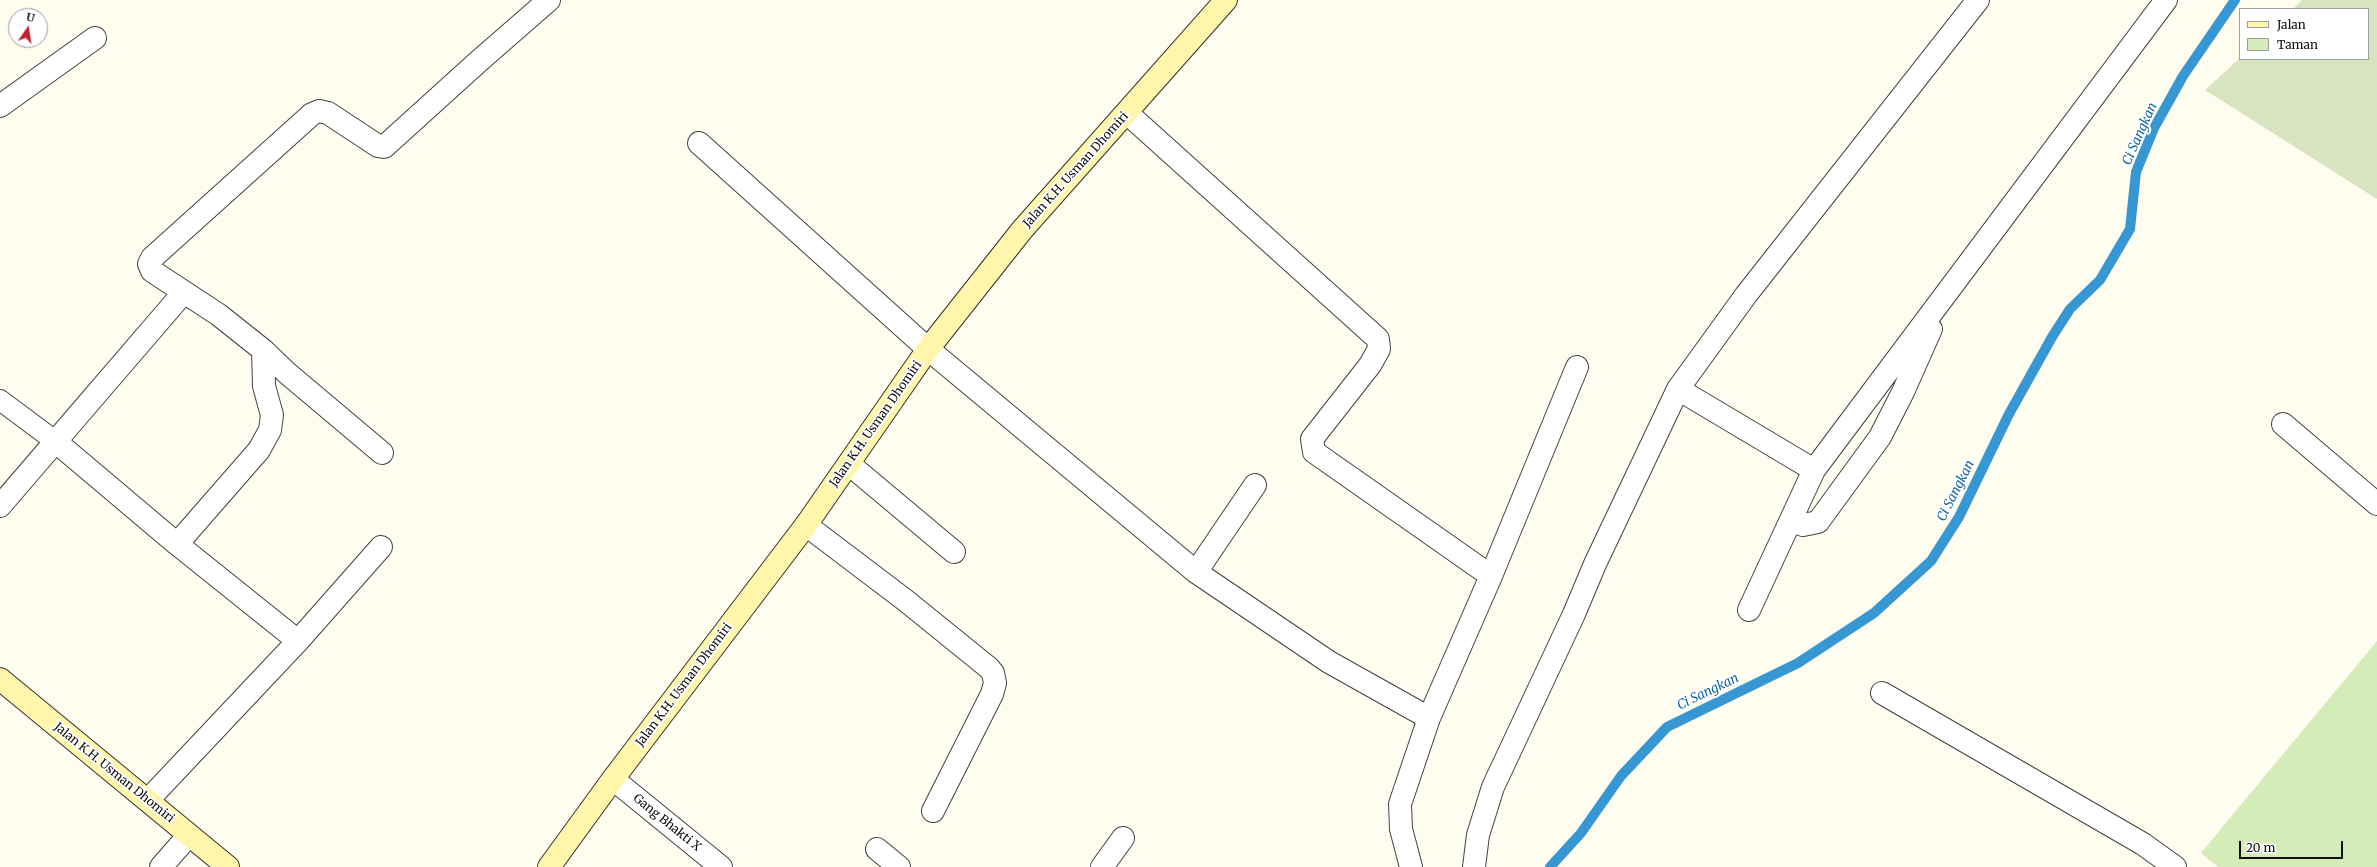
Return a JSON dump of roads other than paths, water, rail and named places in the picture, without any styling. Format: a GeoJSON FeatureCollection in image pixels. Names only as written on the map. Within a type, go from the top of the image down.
{"type":"FeatureCollection","features":[{"type":"Feature","properties":{"kind":"main road","name":"Jalan K.H. Usman Dhomiri"},"geometry":{"type":"LineString","coordinates":[[549,867],[613,779],[806,525],[928,348],[1022,230],[1226,0]]}},
{"type":"Feature","properties":{"kind":"main road","name":"Jalan K.H. Usman Dhomiri"},"geometry":{"type":"LineString","coordinates":[[0,679],[228,867]]}},
{"type":"Feature","properties":{"kind":"street"},"geometry":{"type":"LineString","coordinates":[[382,453],[287,374],[263,350],[214,312],[152,271],[149,264],[152,258],[312,114],[319,110],[328,113],[378,146],[384,147],[549,0]]}},
{"type":"Feature","properties":{"kind":"street"},"geometry":{"type":"LineString","coordinates":[[1474,867],[1478,835],[1493,788],[1574,614],[1594,564],[1678,389],[1746,295],[1978,0]]}},
{"type":"Feature","properties":{"kind":"street"},"geometry":{"type":"LineString","coordinates":[[1749,610],[1814,470],[2166,0]]}},
{"type":"Feature","properties":{"kind":"street"},"geometry":{"type":"LineString","coordinates":[[0,106],[95,38]]}},
{"type":"Feature","properties":{"kind":"street"},"geometry":{"type":"LineString","coordinates":[[1127,113],[1378,338],[1379,349],[1370,365],[1312,439],[1314,452],[1322,460],[1491,576]]}},
{"type":"Feature","properties":{"kind":"street"},"geometry":{"type":"LineString","coordinates":[[699,143],[928,348],[1196,572],[1329,662],[1429,718]]}},
{"type":"Feature","properties":{"kind":"street"},"geometry":{"type":"LineString","coordinates":[[0,506],[184,292]]}},
{"type":"Feature","properties":{"kind":"street"},"geometry":{"type":"LineString","coordinates":[[1791,520],[1804,525],[1818,522],[1880,437],[1903,392],[1946,295]]}},
{"type":"Feature","properties":{"kind":"street"},"geometry":{"type":"LineString","coordinates":[[177,544],[259,450],[270,430],[272,415],[264,386],[263,350]]}},
{"type":"Feature","properties":{"kind":"street"},"geometry":{"type":"LineString","coordinates":[[1411,867],[1401,829],[1400,804],[1429,718],[1491,576],[1578,367]]}},
{"type":"Feature","properties":{"kind":"street"},"geometry":{"type":"LineString","coordinates":[[1678,389],[1814,470]]}},
{"type":"Feature","properties":{"kind":"street"},"geometry":{"type":"LineString","coordinates":[[2283,424],[2377,504]]}},
{"type":"Feature","properties":{"kind":"street"},"geometry":{"type":"LineString","coordinates":[[55,441],[177,544],[298,641]]}},
{"type":"Feature","properties":{"kind":"street"},"geometry":{"type":"LineString","coordinates":[[849,464],[954,552]]}},
{"type":"Feature","properties":{"kind":"street"},"geometry":{"type":"LineString","coordinates":[[1196,572],[1256,485]]}},
{"type":"Feature","properties":{"kind":"street"},"geometry":{"type":"LineString","coordinates":[[806,525],[905,600],[989,668],[993,673],[995,683],[992,694],[933,810]]}},
{"type":"Feature","properties":{"kind":"street"},"geometry":{"type":"LineString","coordinates":[[148,800],[298,641],[381,547]]}},
{"type":"Feature","properties":{"kind":"street"},"geometry":{"type":"LineString","coordinates":[[1882,693],[2136,840],[2176,867]]}},
{"type":"Feature","properties":{"kind":"street","name":"Gang Bhakti X"},"geometry":{"type":"LineString","coordinates":[[613,779],[721,867]]}},
{"type":"Feature","properties":{"kind":"street"},"geometry":{"type":"LineString","coordinates":[[161,867],[189,835]]}},
{"type":"Feature","properties":{"kind":"street"},"geometry":{"type":"LineString","coordinates":[[1102,867],[1123,838]]}},
{"type":"Feature","properties":{"kind":"street"},"geometry":{"type":"LineString","coordinates":[[877,849],[899,867]]}},
{"type":"Feature","properties":{"kind":"lane"},"geometry":{"type":"LineString","coordinates":[[0,400],[55,441]]}},
{"type":"Feature","properties":{"kind":"waterway","name":"Ci Sangkan"},"geometry":{"type":"LineString","coordinates":[[1550,867],[1581,833],[1621,776],[1667,727],[1798,663],[1874,613],[1931,561],[1959,517],[2009,414],[2052,337],[2070,309],[2100,280],[2130,229],[2136,172],[2154,128],[2183,76],[2235,0]]}}]}
